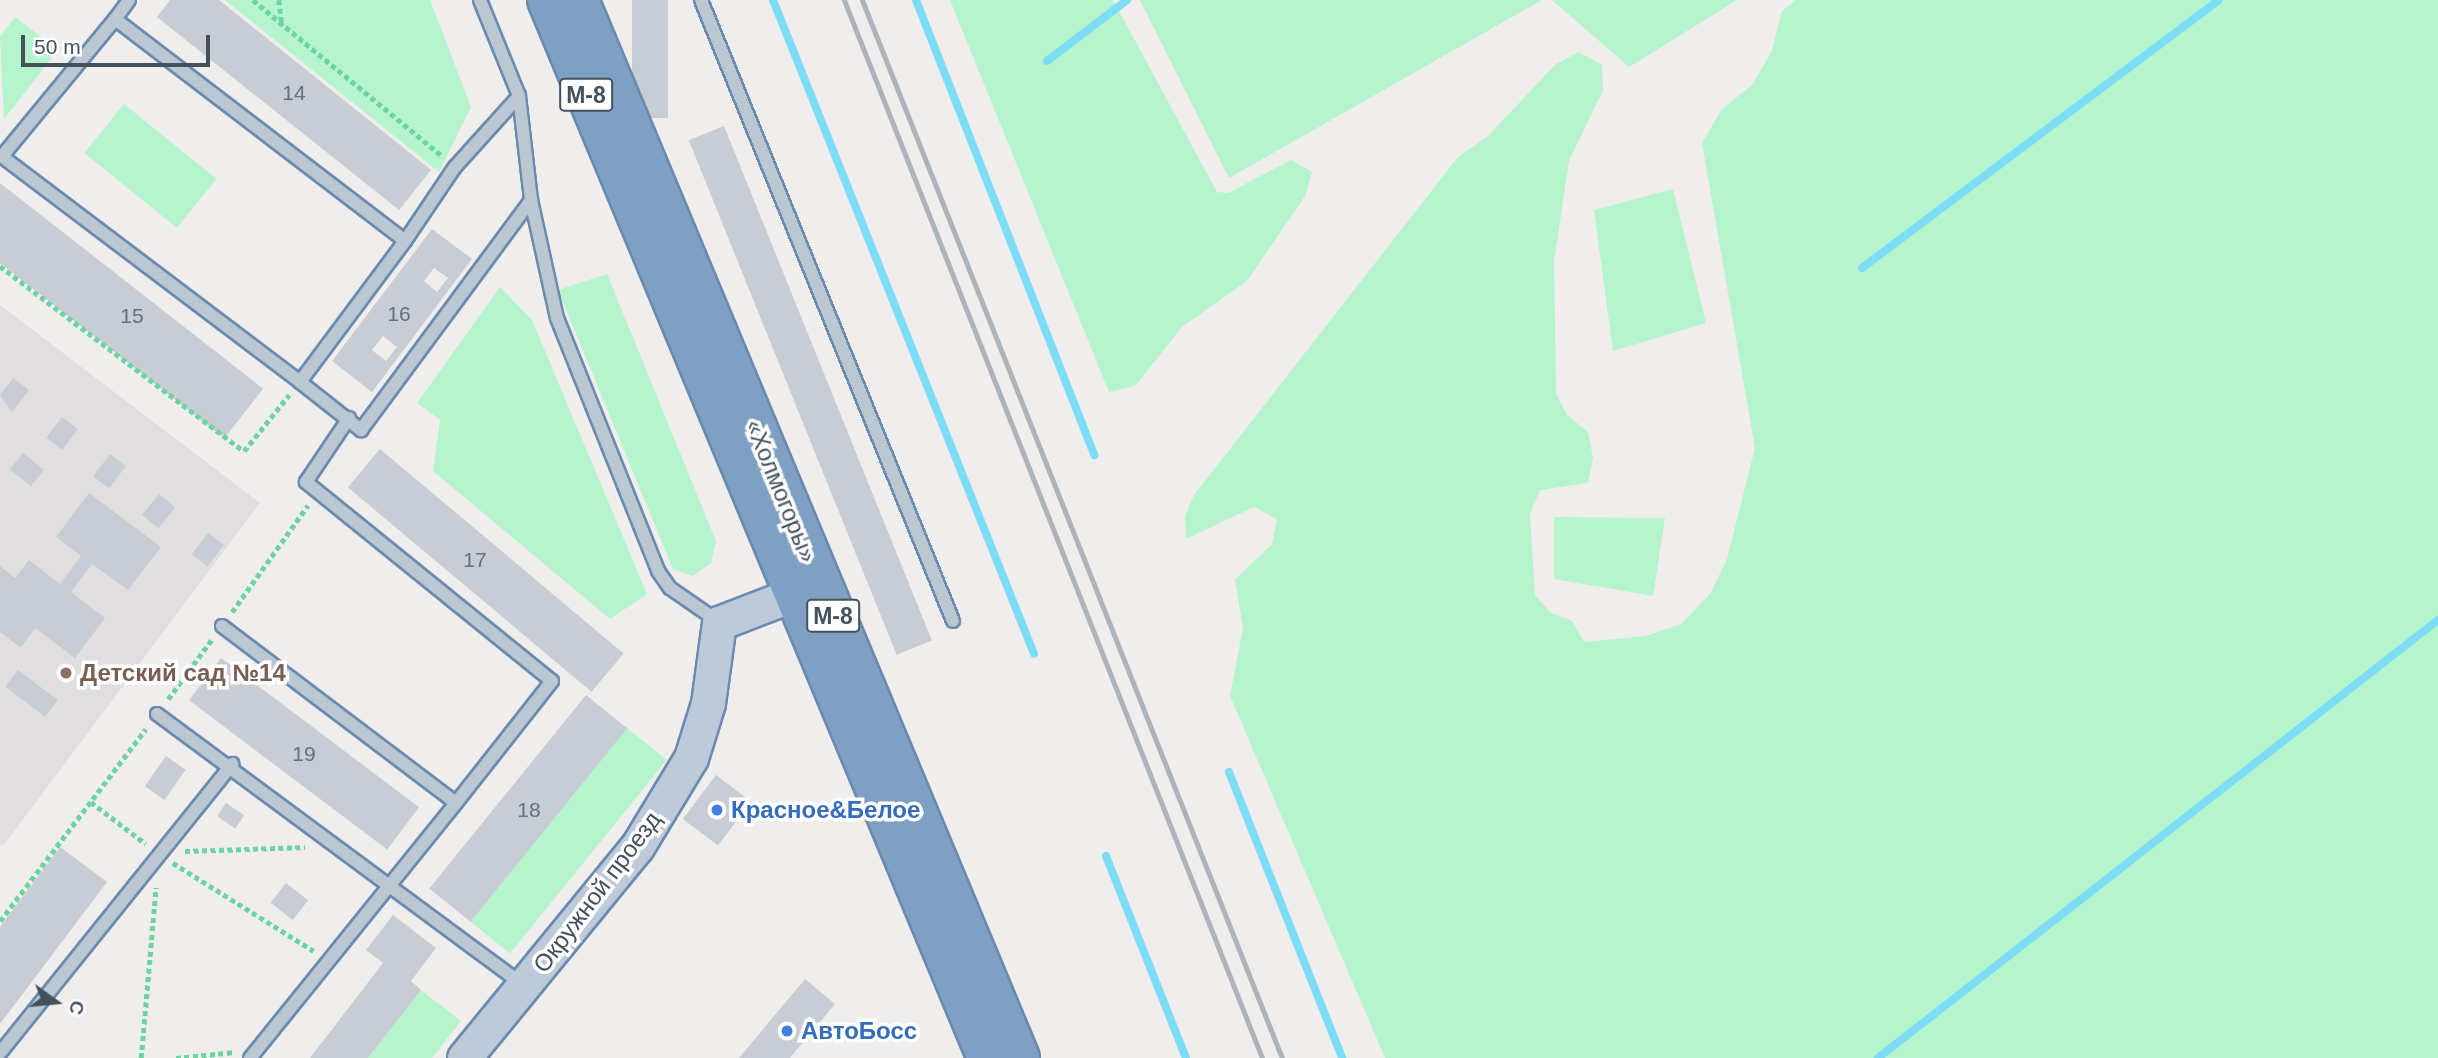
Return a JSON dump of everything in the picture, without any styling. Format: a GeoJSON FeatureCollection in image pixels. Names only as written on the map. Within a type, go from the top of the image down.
{"type":"FeatureCollection","features":[{"type":"Feature","properties":{"kind":"highway","name":"«Холмогоры»"},"geometry":{"type":"LineString","coordinates":[[547,0],[792,595],[987,1058]]}},
{"type":"Feature","properties":{"kind":"highway","name":"«Холмогоры»"},"geometry":{"type":"LineString","coordinates":[[579,0],[1020,1058]]}},
{"type":"Feature","properties":{"kind":"street"},"geometry":{"type":"LineString","coordinates":[[719,623],[792,595]]}},
{"type":"Feature","properties":{"kind":"street","name":"Окружной проезд"},"geometry":{"type":"LineString","coordinates":[[464,1058],[637,847],[691,758],[708,703],[719,623]]}},
{"type":"Feature","properties":{"kind":"lane"},"geometry":{"type":"LineString","coordinates":[[130,0],[2,155],[349,418],[361,430],[531,200]]}},
{"type":"Feature","properties":{"kind":"lane"},"geometry":{"type":"LineString","coordinates":[[480,0],[519,96],[531,200],[557,318],[658,571],[670,588],[719,623]]}},
{"type":"Feature","properties":{"kind":"lane"},"geometry":{"type":"LineString","coordinates":[[701,0],[953,621]]}},
{"type":"Feature","properties":{"kind":"lane"},"geometry":{"type":"LineString","coordinates":[[115,19],[405,241]]}},
{"type":"Feature","properties":{"kind":"lane"},"geometry":{"type":"LineString","coordinates":[[300,382],[405,241],[455,167],[519,96]]}},
{"type":"Feature","properties":{"kind":"lane"},"geometry":{"type":"LineString","coordinates":[[254,1054],[552,681],[306,482],[349,418]]}},
{"type":"Feature","properties":{"kind":"lane"},"geometry":{"type":"LineString","coordinates":[[222,626],[456,803]]}},
{"type":"Feature","properties":{"kind":"lane"},"geometry":{"type":"LineString","coordinates":[[157,714],[232,764],[525,986]]}},
{"type":"Feature","properties":{"kind":"lane"},"geometry":{"type":"LineString","coordinates":[[0,1053],[232,764]]}},
{"type":"Feature","properties":{"kind":"path"},"geometry":{"type":"LineString","coordinates":[[253,0],[455,167]]}},
{"type":"Feature","properties":{"kind":"path"},"geometry":{"type":"LineString","coordinates":[[279,0],[282,24]]}},
{"type":"Feature","properties":{"kind":"path"},"geometry":{"type":"LineString","coordinates":[[0,266],[244,451],[300,382]]}},
{"type":"Feature","properties":{"kind":"path"},"geometry":{"type":"LineString","coordinates":[[0,921],[222,626],[317,491]]}},
{"type":"Feature","properties":{"kind":"path"},"geometry":{"type":"LineString","coordinates":[[91,802],[159,854],[330,961]]}},
{"type":"Feature","properties":{"kind":"path"},"geometry":{"type":"LineString","coordinates":[[159,854],[340,847]]}},
{"type":"Feature","properties":{"kind":"path"},"geometry":{"type":"LineString","coordinates":[[141,1058],[159,854]]}},
{"type":"Feature","properties":{"kind":"path"},"geometry":{"type":"LineString","coordinates":[[176,1058],[254,1054]]}},
{"type":"Feature","properties":{"kind":"shaded area","name":"Детский сад №14"},"geometry":{"type":"Polygon","coordinates":[[[0,305],[260,503],[3,846],[0,844],[0,305]]]}},
{"type":"Feature","properties":{"kind":"green space"},"geometry":{"type":"Polygon","coordinates":[[[225,0],[430,0],[471,107],[439,172],[225,0]]]}},
{"type":"Feature","properties":{"kind":"green space"},"geometry":{"type":"Polygon","coordinates":[[[950,0],[1113,0],[1217,192],[1228,193],[1291,160],[1312,172],[1305,196],[1247,281],[1182,327],[1135,386],[1109,392],[950,0]]]}},
{"type":"Feature","properties":{"kind":"green space"},"geometry":{"type":"Polygon","coordinates":[[[1140,0],[1542,0],[1229,178],[1140,0]]]}},
{"type":"Feature","properties":{"kind":"green space"},"geometry":{"type":"Polygon","coordinates":[[[1552,0],[1737,0],[1629,67],[1552,0]]]}},
{"type":"Feature","properties":{"kind":"green space"},"geometry":{"type":"Polygon","coordinates":[[[1796,0],[2438,0],[2438,1058],[1385,1058],[1230,696],[1243,628],[1235,580],[1272,544],[1277,519],[1254,507],[1186,539],[1185,516],[1194,495],[1458,157],[1487,137],[1556,64],[1579,52],[1602,65],[1603,90],[1569,161],[1554,261],[1556,393],[1567,415],[1588,432],[1593,458],[1588,483],[1540,490],[1530,514],[1535,595],[1550,612],[1572,621],[1584,642],[1646,636],[1681,624],[1710,594],[1727,559],[1755,448],[1702,143],[1722,109],[1752,85],[1772,51],[1782,11],[1796,0]]]}},
{"type":"Feature","properties":{"kind":"green space"},"geometry":{"type":"Polygon","coordinates":[[[15,17],[58,50],[4,119],[0,37],[15,17]]]}},
{"type":"Feature","properties":{"kind":"green space"},"geometry":{"type":"Polygon","coordinates":[[[124,104],[216,179],[177,228],[84,153],[124,104]]]}},
{"type":"Feature","properties":{"kind":"green space"},"geometry":{"type":"Polygon","coordinates":[[[1673,189],[1706,323],[1613,351],[1594,210],[1673,189]]]}},
{"type":"Feature","properties":{"kind":"green space"},"geometry":{"type":"Polygon","coordinates":[[[607,274],[716,541],[711,563],[693,576],[673,569],[558,290],[607,274]]]}},
{"type":"Feature","properties":{"kind":"green space"},"geometry":{"type":"Polygon","coordinates":[[[500,287],[532,320],[647,594],[610,619],[433,471],[440,420],[417,403],[500,287]]]}},
{"type":"Feature","properties":{"kind":"green space"},"geometry":{"type":"Polygon","coordinates":[[[1554,517],[1665,518],[1653,596],[1554,579],[1554,517]]]}},
{"type":"Feature","properties":{"kind":"green space"},"geometry":{"type":"Polygon","coordinates":[[[627,728],[667,760],[510,954],[470,922],[627,728]]]}},
{"type":"Feature","properties":{"kind":"green space"},"geometry":{"type":"Polygon","coordinates":[[[421,990],[461,1021],[432,1058],[368,1058],[421,990]]]}},
{"type":"Feature","properties":{"kind":"building"},"geometry":{"type":"Polygon","coordinates":[[[170,0],[219,0],[431,170],[399,210],[157,17],[170,0]]]}},
{"type":"Feature","properties":{"kind":"building"},"geometry":{"type":"Polygon","coordinates":[[[632,0],[668,0],[668,118],[632,118],[632,0]]]}},
{"type":"Feature","properties":{"kind":"building"},"geometry":{"type":"Polygon","coordinates":[[[724,126],[932,641],[897,655],[689,140],[724,126]]]}},
{"type":"Feature","properties":{"kind":"building"},"geometry":{"type":"Polygon","coordinates":[[[0,183],[263,389],[224,438],[0,263],[0,183]]]}},
{"type":"Feature","properties":{"kind":"building"},"geometry":{"type":"Polygon","coordinates":[[[432,229],[472,259],[372,392],[332,361],[432,229]],[[434,268],[424,281],[437,292],[448,278],[434,268]],[[383,336],[372,350],[386,361],[397,347],[383,336]]]}},
{"type":"Feature","properties":{"kind":"building"},"geometry":{"type":"Polygon","coordinates":[[[13,378],[29,390],[12,412],[0,395],[13,378]]]}},
{"type":"Feature","properties":{"kind":"building"},"geometry":{"type":"Polygon","coordinates":[[[62,417],[78,429],[62,450],[46,438],[62,417]]]}},
{"type":"Feature","properties":{"kind":"building"},"geometry":{"type":"Polygon","coordinates":[[[380,449],[624,653],[591,692],[348,487],[380,449]]]}},
{"type":"Feature","properties":{"kind":"building"},"geometry":{"type":"Polygon","coordinates":[[[23,453],[44,470],[31,486],[10,469],[23,453]]]}},
{"type":"Feature","properties":{"kind":"building"},"geometry":{"type":"Polygon","coordinates":[[[110,454],[126,466],[109,488],[93,476],[110,454]]]}},
{"type":"Feature","properties":{"kind":"building"},"geometry":{"type":"Polygon","coordinates":[[[89,493],[161,547],[128,590],[92,564],[71,592],[105,618],[75,658],[35,628],[21,648],[0,632],[0,566],[15,578],[29,560],[60,584],[81,556],[56,537],[89,493]]]}},
{"type":"Feature","properties":{"kind":"building"},"geometry":{"type":"Polygon","coordinates":[[[159,494],[175,507],[158,528],[142,515],[159,494]]]}},
{"type":"Feature","properties":{"kind":"building"},"geometry":{"type":"Polygon","coordinates":[[[208,533],[224,545],[208,567],[192,555],[208,533]]]}},
{"type":"Feature","properties":{"kind":"building"},"geometry":{"type":"Polygon","coordinates":[[[221,658],[419,807],[387,850],[189,700],[221,658]]]}},
{"type":"Feature","properties":{"kind":"building"},"geometry":{"type":"Polygon","coordinates":[[[18,670],[58,700],[45,717],[5,687],[18,670]]]}},
{"type":"Feature","properties":{"kind":"building"},"geometry":{"type":"Polygon","coordinates":[[[586,695],[627,728],[470,922],[429,889],[586,695]]]}},
{"type":"Feature","properties":{"kind":"building"},"geometry":{"type":"Polygon","coordinates":[[[166,756],[186,770],[164,800],[145,786],[166,756]]]}},
{"type":"Feature","properties":{"kind":"building","name":"Красное&Белое"},"geometry":{"type":"Polygon","coordinates":[[[716,775],[751,801],[718,845],[683,819],[716,775]]]}},
{"type":"Feature","properties":{"kind":"building"},"geometry":{"type":"Polygon","coordinates":[[[226,803],[244,815],[235,829],[217,816],[226,803]]]}},
{"type":"Feature","properties":{"kind":"building"},"geometry":{"type":"Polygon","coordinates":[[[60,847],[107,882],[0,1024],[0,927],[60,847]]]}},
{"type":"Feature","properties":{"kind":"building"},"geometry":{"type":"Polygon","coordinates":[[[286,883],[308,900],[293,920],[271,903],[286,883]]]}},
{"type":"Feature","properties":{"kind":"building"},"geometry":{"type":"Polygon","coordinates":[[[393,915],[436,948],[411,981],[421,990],[368,1058],[310,1058],[383,963],[366,950],[393,915]]]}},
{"type":"Feature","properties":{"kind":"building","name":"АвтоБосс"},"geometry":{"type":"Polygon","coordinates":[[[805,979],[835,1004],[790,1058],[739,1058],[805,979]]]}},
{"type":"Feature","properties":{"kind":"waterway"},"geometry":{"type":"LineString","coordinates":[[773,0],[1034,654]]}},
{"type":"Feature","properties":{"kind":"waterway"},"geometry":{"type":"LineString","coordinates":[[916,0],[1094,455]]}},
{"type":"Feature","properties":{"kind":"waterway"},"geometry":{"type":"LineString","coordinates":[[1047,61],[1127,0]]}},
{"type":"Feature","properties":{"kind":"waterway"},"geometry":{"type":"LineString","coordinates":[[1862,268],[2219,0]]}},
{"type":"Feature","properties":{"kind":"waterway"},"geometry":{"type":"LineString","coordinates":[[1878,1058],[2438,620]]}},
{"type":"Feature","properties":{"kind":"waterway"},"geometry":{"type":"LineString","coordinates":[[1229,772],[1342,1058]]}},
{"type":"Feature","properties":{"kind":"waterway"},"geometry":{"type":"LineString","coordinates":[[1106,856],[1186,1058]]}},
{"type":"Feature","properties":{"kind":"railway"},"geometry":{"type":"LineString","coordinates":[[844,0],[1262,1058]]}},
{"type":"Feature","properties":{"kind":"railway"},"geometry":{"type":"LineString","coordinates":[[862,0],[1282,1058]]}},
{"type":"Feature","properties":{"kind":"place","name":"Детский сад №14"},"geometry":{"type":"Point","coordinates":[66,673]}},
{"type":"Feature","properties":{"kind":"place","name":"Красное&Белое"},"geometry":{"type":"Point","coordinates":[717,810]}},
{"type":"Feature","properties":{"kind":"place","name":"АвтоБосс"},"geometry":{"type":"Point","coordinates":[787,1031]}}]}
